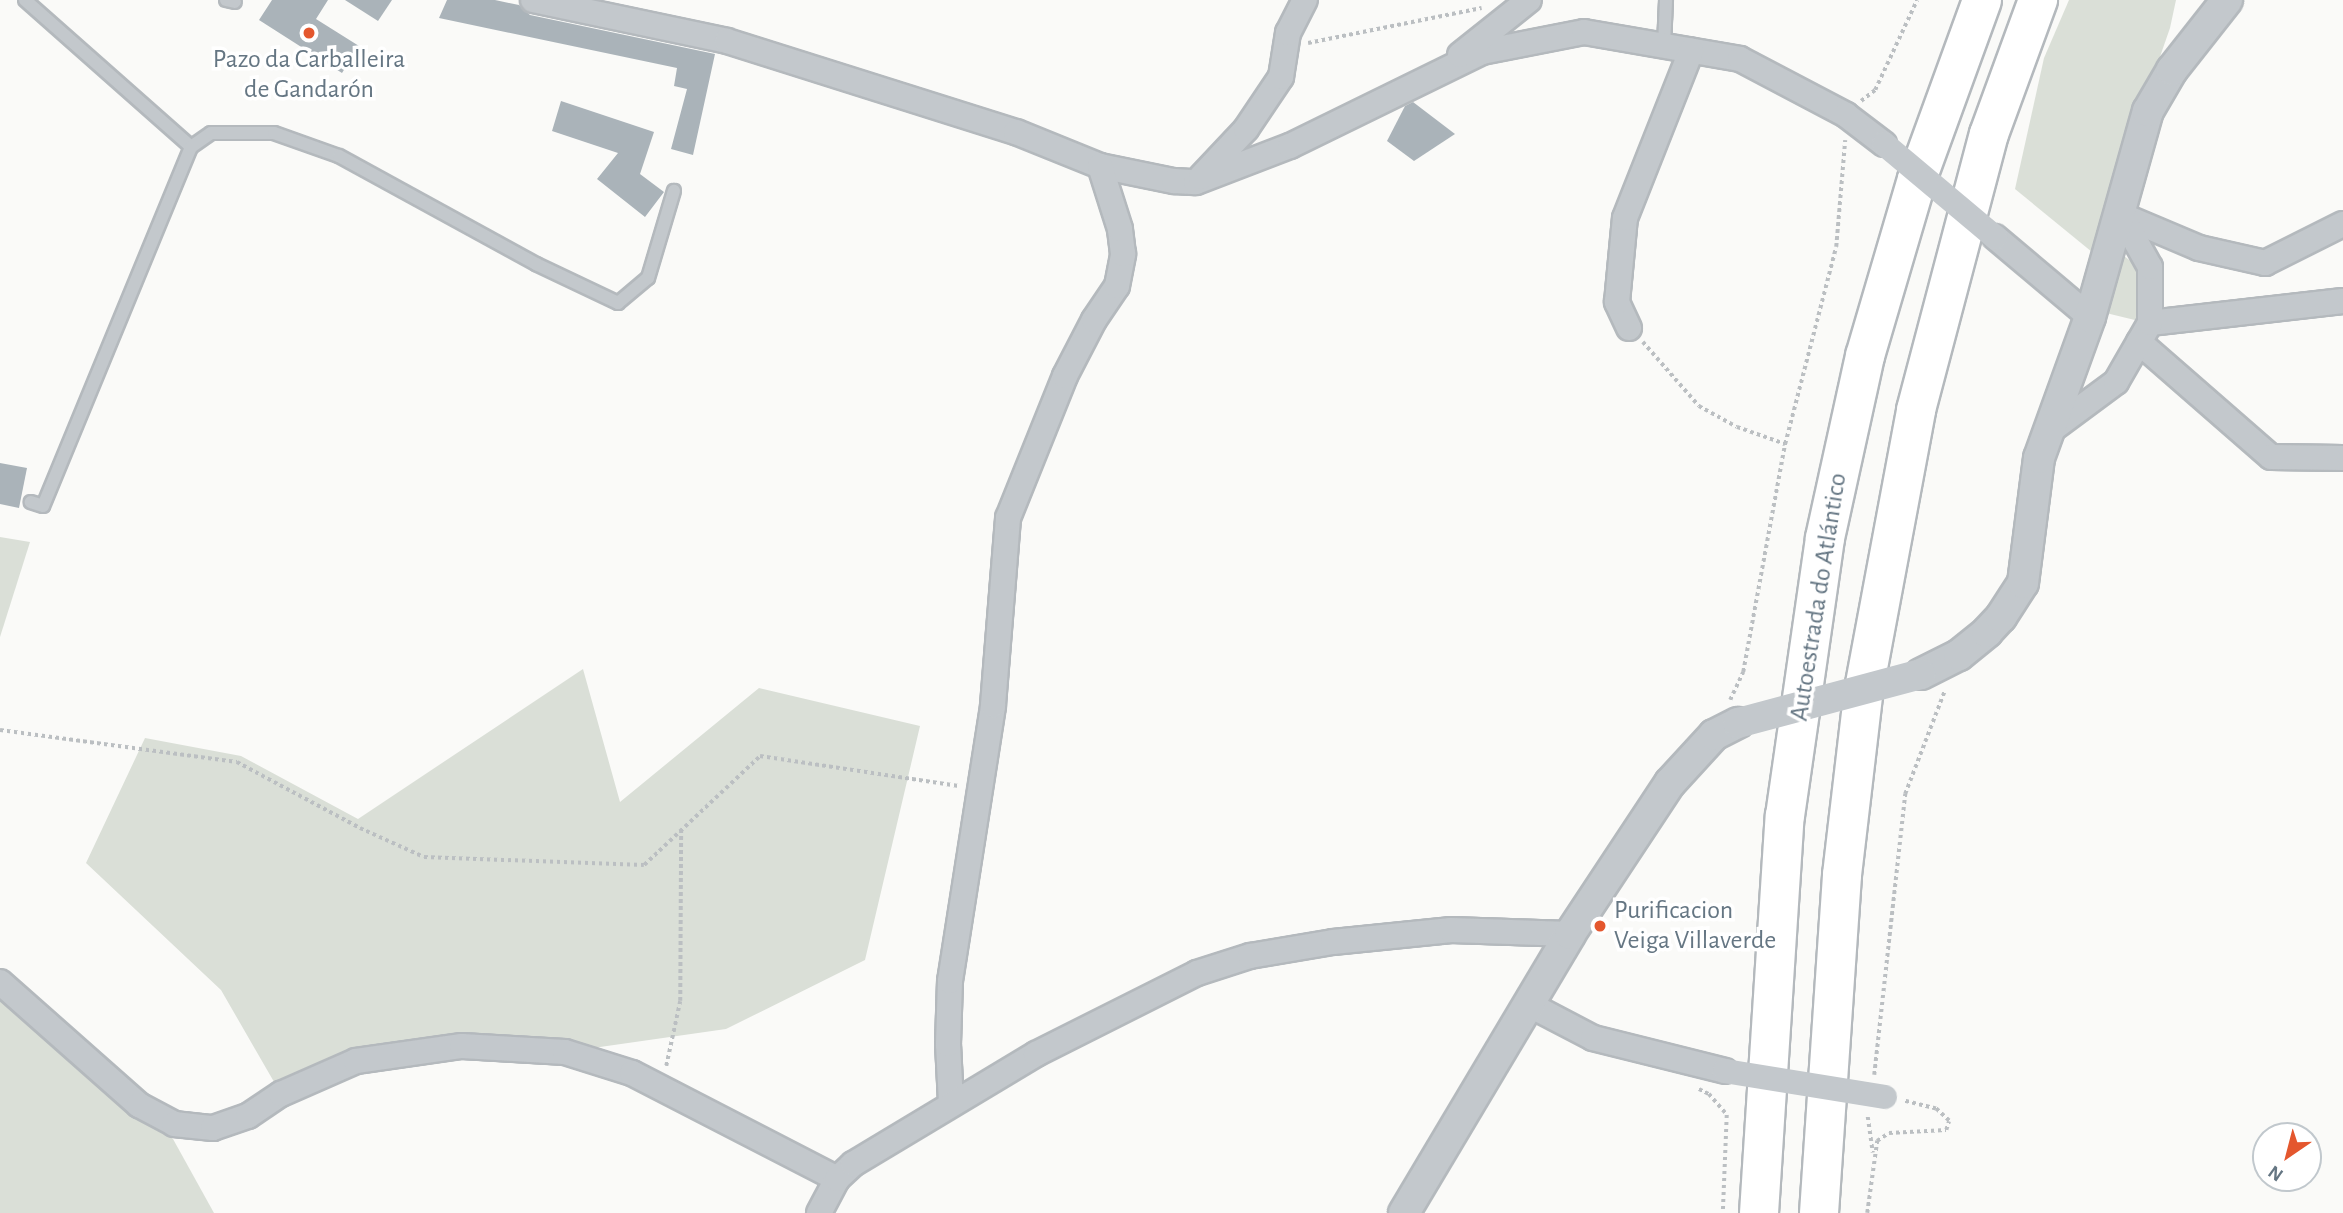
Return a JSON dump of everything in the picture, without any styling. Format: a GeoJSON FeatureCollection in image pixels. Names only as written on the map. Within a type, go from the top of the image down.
{"type":"FeatureCollection","features":[{"type":"Feature","properties":{"kind":"highway","name":"Autoestrada do Atlántico"},"geometry":{"type":"LineString","coordinates":[[1759,1213],[1784,817],[1825,538],[1866,356],[1910,204],[1982,0]]}},
{"type":"Feature","properties":{"kind":"highway"},"geometry":{"type":"LineString","coordinates":[[1819,1213],[1842,875],[1864,689],[1916,410],[1989,134],[2038,0]]}},
{"type":"Feature","properties":{"kind":"street"},"geometry":{"type":"LineString","coordinates":[[533,0],[727,41],[1016,132],[1100,166],[1196,182],[1290,146],[1482,52],[1584,32],[1740,59],[1846,115],[2090,317]]}},
{"type":"Feature","properties":{"kind":"street"},"geometry":{"type":"LineString","coordinates":[[1196,182],[1245,129],[1280,77],[1288,33],[1305,0]]}},
{"type":"Feature","properties":{"kind":"street"},"geometry":{"type":"LineString","coordinates":[[1404,1213],[1570,934],[1670,783],[1726,729],[1921,674],[1959,655],[2001,617],[2023,583],[2035,481],[2047,433],[2090,317],[2121,215],[2148,111],[2160,86],[2227,0]]}},
{"type":"Feature","properties":{"kind":"street"},"geometry":{"type":"LineString","coordinates":[[1435,75],[1526,2]]}},
{"type":"Feature","properties":{"kind":"street"},"geometry":{"type":"LineString","coordinates":[[1629,328],[1617,302],[1625,218],[1691,51]]}},
{"type":"Feature","properties":{"kind":"street"},"geometry":{"type":"LineString","coordinates":[[951,1103],[948,1044],[950,981],[993,705],[1008,518],[1065,376],[1094,320],[1117,286],[1123,254],[1119,229],[1100,166]]}},
{"type":"Feature","properties":{"kind":"street"},"geometry":{"type":"LineString","coordinates":[[2121,215],[2199,248],[2265,263],[2343,224]]}},
{"type":"Feature","properties":{"kind":"street"},"geometry":{"type":"LineString","coordinates":[[2047,433],[2116,382],[2145,333],[2150,267],[2121,215]]}},
{"type":"Feature","properties":{"kind":"street"},"geometry":{"type":"LineString","coordinates":[[2145,333],[2343,301]]}},
{"type":"Feature","properties":{"kind":"street"},"geometry":{"type":"LineString","coordinates":[[2145,333],[2271,457],[2343,458]]}},
{"type":"Feature","properties":{"kind":"street"},"geometry":{"type":"LineString","coordinates":[[819,1213],[837,1179],[853,1164],[1036,1054],[1197,973],[1250,956],[1333,942],[1451,930],[1570,934]]}},
{"type":"Feature","properties":{"kind":"street"},"geometry":{"type":"LineString","coordinates":[[0,982],[139,1105],[174,1124],[213,1128],[248,1116],[281,1094],[356,1060],[462,1046],[565,1052],[632,1073],[837,1179]]}},
{"type":"Feature","properties":{"kind":"street"},"geometry":{"type":"LineString","coordinates":[[1530,1004],[1593,1038],[1725,1072],[1876,1094]]}},
{"type":"Feature","properties":{"kind":"lane"},"geometry":{"type":"LineString","coordinates":[[25,0],[191,147]]}},
{"type":"Feature","properties":{"kind":"lane"},"geometry":{"type":"LineString","coordinates":[[1664,46],[1667,0]]}},
{"type":"Feature","properties":{"kind":"lane"},"geometry":{"type":"LineString","coordinates":[[31,502],[43,506],[191,147],[211,133],[274,133],[339,156],[536,264],[618,303],[649,278],[674,191]]}},
{"type":"Feature","properties":{"kind":"path"},"geometry":{"type":"LineString","coordinates":[[1726,729],[1743,672],[1785,444],[1836,247],[1843,187],[1846,115],[1875,90],[1917,0]]}},
{"type":"Feature","properties":{"kind":"path"},"geometry":{"type":"LineString","coordinates":[[1285,47],[1470,10],[1526,2]]}},
{"type":"Feature","properties":{"kind":"path"},"geometry":{"type":"LineString","coordinates":[[1629,328],[1676,376],[1699,406],[1737,427],[1785,444]]}},
{"type":"Feature","properties":{"kind":"path"},"geometry":{"type":"LineString","coordinates":[[1873,1153],[1867,1120],[1876,1094],[1905,794],[1959,655]]}},
{"type":"Feature","properties":{"kind":"path"},"geometry":{"type":"LineString","coordinates":[[0,730],[237,762],[360,828],[424,857],[644,865],[760,756],[978,789]]}},
{"type":"Feature","properties":{"kind":"path"},"geometry":{"type":"LineString","coordinates":[[662,1088],[680,1001],[681,831]]}},
{"type":"Feature","properties":{"kind":"path"},"geometry":{"type":"LineString","coordinates":[[1697,1088],[1709,1094],[1727,1115],[1723,1213]]}},
{"type":"Feature","properties":{"kind":"path"},"geometry":{"type":"LineString","coordinates":[[1867,1213],[1873,1153],[1877,1141],[1889,1133],[1933,1133],[1946,1130],[1949,1121],[1936,1109],[1876,1094]]}},
{"type":"Feature","properties":{"kind":"shaded area"},"geometry":{"type":"Polygon","coordinates":[[[2069,0],[2176,0],[2170,28],[2092,252],[2015,189],[2044,58],[2069,0]]]}},
{"type":"Feature","properties":{"kind":"shaded area"},"geometry":{"type":"Polygon","coordinates":[[[2124,256],[2141,269],[2139,321],[2106,313],[2124,256]]]}},
{"type":"Feature","properties":{"kind":"shaded area"},"geometry":{"type":"Polygon","coordinates":[[[0,537],[30,542],[0,637],[0,537]]]}},
{"type":"Feature","properties":{"kind":"shaded area"},"geometry":{"type":"Polygon","coordinates":[[[583,669],[620,802],[759,688],[920,726],[865,960],[726,1029],[565,1052],[356,1061],[281,1094],[221,990],[86,863],[145,738],[241,756],[358,819],[583,669]]]}},
{"type":"Feature","properties":{"kind":"shaded area"},"geometry":{"type":"Polygon","coordinates":[[[0,987],[51,1025],[173,1139],[214,1213],[0,1213],[0,987]]]}},
{"type":"Feature","properties":{"kind":"building","name":"Pazo da Carballeira de Gandarón"},"geometry":{"type":"Polygon","coordinates":[[[272,0],[328,0],[316,19],[359,46],[342,73],[259,20],[272,0]]]}},
{"type":"Feature","properties":{"kind":"building","name":"Pazo da Carballeira de Gandarón"},"geometry":{"type":"Polygon","coordinates":[[[345,0],[392,0],[378,21],[345,0]]]}},
{"type":"Feature","properties":{"kind":"building"},"geometry":{"type":"Polygon","coordinates":[[[447,0],[495,0],[519,5],[530,15],[715,54],[693,155],[671,149],[687,89],[674,86],[677,68],[439,18],[447,0]]]}},
{"type":"Feature","properties":{"kind":"building"},"geometry":{"type":"Polygon","coordinates":[[[561,101],[654,132],[640,174],[664,192],[645,217],[597,179],[618,153],[552,131],[561,101]]]}},
{"type":"Feature","properties":{"kind":"building"},"geometry":{"type":"Polygon","coordinates":[[[1413,102],[1455,134],[1414,161],[1387,141],[1405,106],[1413,102]]]}},
{"type":"Feature","properties":{"kind":"building"},"geometry":{"type":"Polygon","coordinates":[[[0,463],[27,468],[19,508],[0,504],[0,463]]]}},
{"type":"Feature","properties":{"kind":"place","name":"Pazo da Carballeira de Gandarón"},"geometry":{"type":"Point","coordinates":[309,33]}},
{"type":"Feature","properties":{"kind":"place","name":"Purificacion Veiga Villaverde"},"geometry":{"type":"Point","coordinates":[1600,926]}}]}
